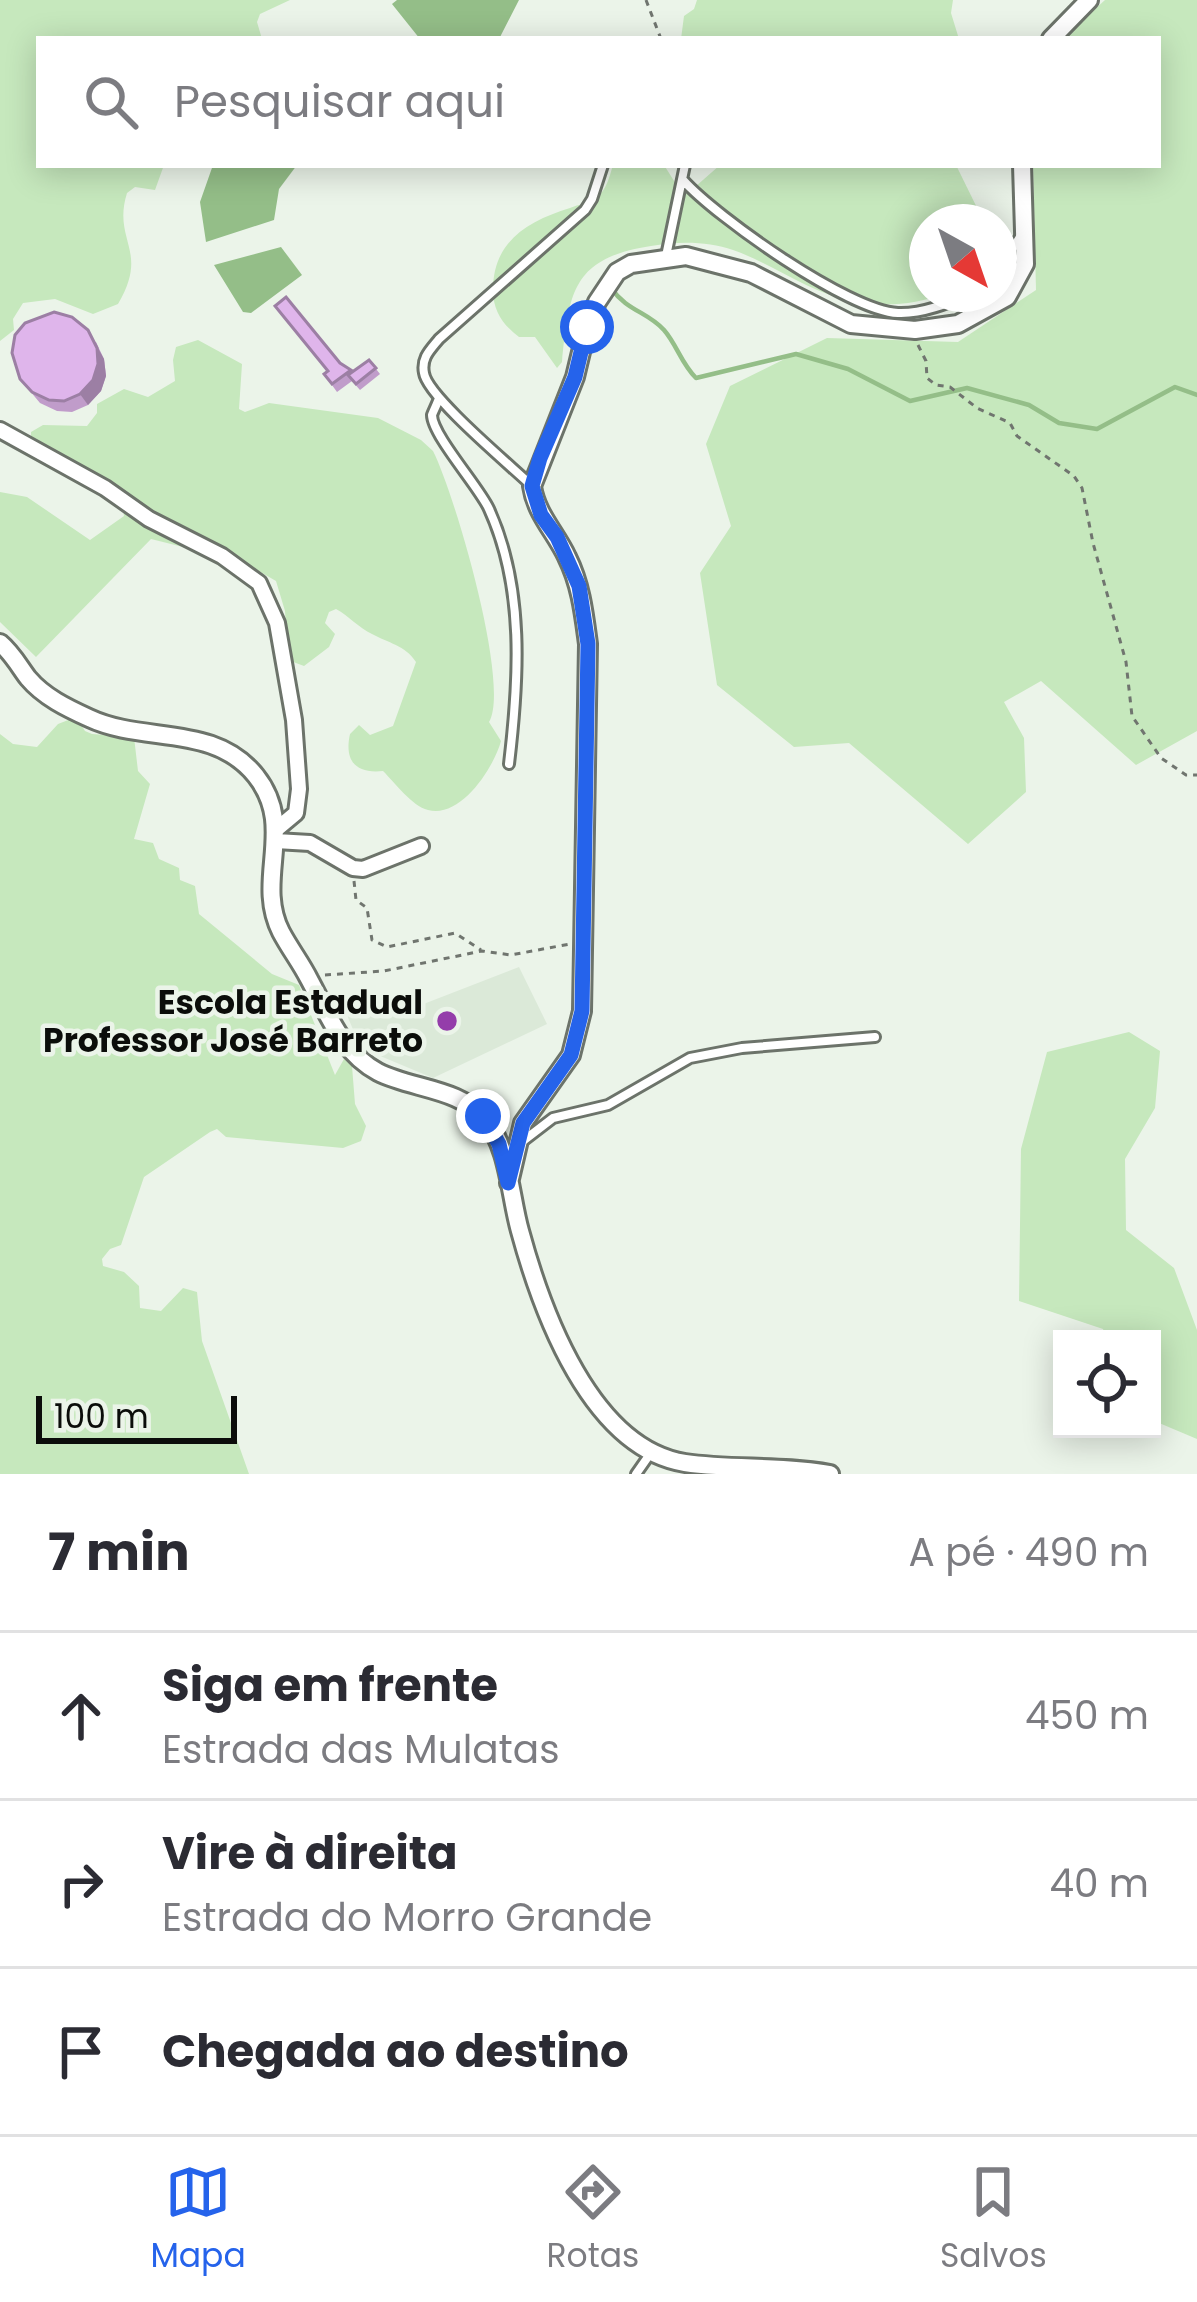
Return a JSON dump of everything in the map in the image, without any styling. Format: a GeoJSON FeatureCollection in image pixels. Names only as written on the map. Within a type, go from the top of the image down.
{"type":"FeatureCollection","features":[{"type":"Feature","properties":{"kind":"street"},"geometry":{"type":"LineString","coordinates":[[1054,36],[1089,0]]}},
{"type":"Feature","properties":{"kind":"street"},"geometry":{"type":"LineString","coordinates":[[508,1183],[523,1123],[559,1077],[578,1036],[584,942],[588,644],[579,586],[557,537],[541,515],[532,486],[575,377],[587,327],[607,285],[631,264],[666,256],[721,262],[851,324],[915,330],[958,324],[1007,297],[1025,264],[1022,168]]}},
{"type":"Feature","properties":{"kind":"street"},"geometry":{"type":"LineString","coordinates":[[0,430],[105,488],[149,519],[222,556],[259,584],[277,622],[298,764],[296,814],[277,835]]}},
{"type":"Feature","properties":{"kind":"street"},"geometry":{"type":"LineString","coordinates":[[0,643],[40,691],[85,716],[117,728],[205,741],[228,750],[255,776],[269,797],[277,835],[271,892],[278,925],[353,1056],[382,1074],[450,1096],[483,1116],[499,1144],[548,1312],[576,1370],[612,1424],[650,1454],[702,1465],[830,1474]]}},
{"type":"Feature","properties":{"kind":"street"},"geometry":{"type":"LineString","coordinates":[[277,835],[310,843],[352,868],[422,846]]}},
{"type":"Feature","properties":{"kind":"lane"},"geometry":{"type":"LineString","coordinates":[[532,486],[424,380],[427,354],[585,210],[601,168]]}},
{"type":"Feature","properties":{"kind":"lane"},"geometry":{"type":"LineString","coordinates":[[666,256],[685,168]]}},
{"type":"Feature","properties":{"kind":"lane"},"geometry":{"type":"LineString","coordinates":[[683,180],[700,199],[823,283],[872,307],[909,311]]}},
{"type":"Feature","properties":{"kind":"lane"},"geometry":{"type":"LineString","coordinates":[[1017,240],[1023,230]]}},
{"type":"Feature","properties":{"kind":"lane"},"geometry":{"type":"LineString","coordinates":[[439,398],[433,413],[436,428],[482,493],[508,559],[516,616],[509,764]]}},
{"type":"Feature","properties":{"kind":"lane"},"geometry":{"type":"LineString","coordinates":[[519,1145],[553,1118],[608,1105],[690,1058],[742,1048],[875,1037]]}},
{"type":"Feature","properties":{"kind":"lane"},"geometry":{"type":"LineString","coordinates":[[636,1474],[650,1454]]}},
{"type":"Feature","properties":{"kind":"path"},"geometry":{"type":"LineString","coordinates":[[646,0],[661,36]]}},
{"type":"Feature","properties":{"kind":"path"},"geometry":{"type":"LineString","coordinates":[[915,330],[927,378],[1010,423],[1017,436],[1074,476],[1082,488],[1126,662],[1132,716],[1161,758],[1186,775],[1197,776]]}},
{"type":"Feature","properties":{"kind":"path"},"geometry":{"type":"LineString","coordinates":[[352,868],[356,900],[367,908],[372,940],[387,947],[455,932],[482,951]]}},
{"type":"Feature","properties":{"kind":"path"},"geometry":{"type":"LineString","coordinates":[[307,976],[384,971],[482,951],[511,955],[584,942]]}},
{"type":"Feature","properties":{"kind":"shaded area"},"geometry":{"type":"Polygon","coordinates":[[[0,0],[290,0],[260,14],[261,36],[36,36],[36,168],[163,168],[155,190],[135,187],[127,193],[124,223],[131,271],[118,304],[93,314],[55,299],[23,303],[13,319],[14,330],[0,341],[0,0]]]}},
{"type":"Feature","properties":{"kind":"shaded area"},"geometry":{"type":"Polygon","coordinates":[[[397,0],[519,0],[501,36],[418,36],[392,4],[397,0]]]}},
{"type":"Feature","properties":{"kind":"shaded area"},"geometry":{"type":"Polygon","coordinates":[[[697,0],[953,0],[951,13],[958,36],[681,36],[684,16],[697,0]]]}},
{"type":"Feature","properties":{"kind":"shaded area"},"geometry":{"type":"Polygon","coordinates":[[[1105,0],[1197,0],[1197,731],[1136,765],[1041,681],[1004,702],[1024,738],[1026,792],[968,844],[849,743],[794,747],[717,685],[700,573],[731,526],[706,444],[730,386],[827,338],[958,342],[1003,312],[1017,312],[1017,303],[1036,290],[1033,168],[1161,168],[1161,36],[1065,36],[1105,0]]]}},
{"type":"Feature","properties":{"kind":"shaded area"},"geometry":{"type":"Polygon","coordinates":[[[212,168],[295,168],[279,189],[274,220],[206,242],[200,202],[212,168]]]}},
{"type":"Feature","properties":{"kind":"shaded area"},"geometry":{"type":"Polygon","coordinates":[[[612,168],[666,168],[687,194],[717,168],[957,168],[975,204],[909,204],[909,303],[863,303],[836,297],[713,245],[671,243],[605,259],[590,269],[573,297],[557,368],[535,337],[519,337],[500,317],[493,298],[495,273],[506,246],[527,227],[596,198],[612,168]]]}},
{"type":"Feature","properties":{"kind":"shaded area"},"geometry":{"type":"Polygon","coordinates":[[[281,247],[302,275],[251,313],[243,312],[214,265],[281,247]]]}},
{"type":"Feature","properties":{"kind":"shaded area"},"geometry":{"type":"Polygon","coordinates":[[[198,340],[242,364],[239,409],[245,412],[269,403],[378,418],[433,451],[477,588],[492,670],[494,701],[489,722],[501,741],[484,777],[452,807],[422,808],[383,771],[359,768],[349,752],[350,734],[359,725],[370,735],[393,726],[416,662],[412,656],[336,609],[329,612],[325,623],[335,634],[329,647],[304,666],[288,660],[285,611],[276,581],[243,562],[151,539],[36,657],[0,622],[0,492],[27,497],[90,540],[124,516],[120,489],[31,440],[31,432],[43,425],[87,426],[97,413],[97,404],[124,389],[148,397],[175,381],[176,347],[198,340]]]}},
{"type":"Feature","properties":{"kind":"shaded area"},"geometry":{"type":"Polygon","coordinates":[[[76,717],[92,734],[134,737],[138,771],[150,784],[134,839],[153,843],[159,859],[179,868],[180,880],[195,886],[199,914],[272,974],[299,985],[335,1075],[344,1059],[352,1066],[355,1104],[366,1126],[361,1141],[343,1148],[226,1137],[217,1129],[210,1132],[144,1177],[121,1245],[102,1259],[103,1266],[124,1272],[139,1286],[140,1308],[161,1311],[183,1288],[197,1292],[202,1341],[249,1474],[0,1474],[0,734],[13,744],[37,747],[58,724],[76,717]]]}},
{"type":"Feature","properties":{"kind":"shaded area","name":"Escola Estadual Professor José Barreto"},"geometry":{"type":"Polygon","coordinates":[[[519,967],[547,1024],[433,1078],[361,1048],[346,1013],[390,1017],[519,967]]]}},
{"type":"Feature","properties":{"kind":"shaded area"},"geometry":{"type":"Polygon","coordinates":[[[1129,1032],[1160,1051],[1155,1108],[1125,1159],[1126,1230],[1174,1268],[1197,1330],[1197,1439],[1161,1424],[1161,1330],[1103,1330],[1019,1301],[1021,1149],[1047,1052],[1129,1032]]]}},
{"type":"Feature","properties":{"kind":"building"},"geometry":{"type":"Polygon","coordinates":[[[286,297],[351,370],[332,384],[324,374],[328,371],[275,306],[286,297]]]}},
{"type":"Feature","properties":{"kind":"building"},"geometry":{"type":"Polygon","coordinates":[[[54,312],[72,317],[88,330],[97,348],[93,380],[80,394],[64,401],[32,392],[20,379],[12,353],[15,335],[25,323],[54,312]]]}},
{"type":"Feature","properties":{"kind":"building"},"geometry":{"type":"Polygon","coordinates":[[[369,360],[376,368],[356,384],[348,375],[369,360]]]}},
{"type":"Feature","properties":{"kind":"waterway"},"geometry":{"type":"LineString","coordinates":[[611,288],[664,330],[696,378],[796,354],[848,369],[910,401],[967,388],[1029,405],[1059,423],[1097,429],[1175,387],[1197,395]]}},
{"type":"Feature","properties":{"kind":"place","name":"Escola Estadual Professor José Barreto"},"geometry":{"type":"Point","coordinates":[447,1021]}},
{"type":"Feature","properties":{"kind":"route"},"geometry":{"type":"LineString","coordinates":[[483,1116],[499,1144],[508,1183],[523,1123],[571,1055],[582,1011],[588,644],[579,586],[557,537],[541,515],[532,486],[566,404],[587,327]]}}]}
